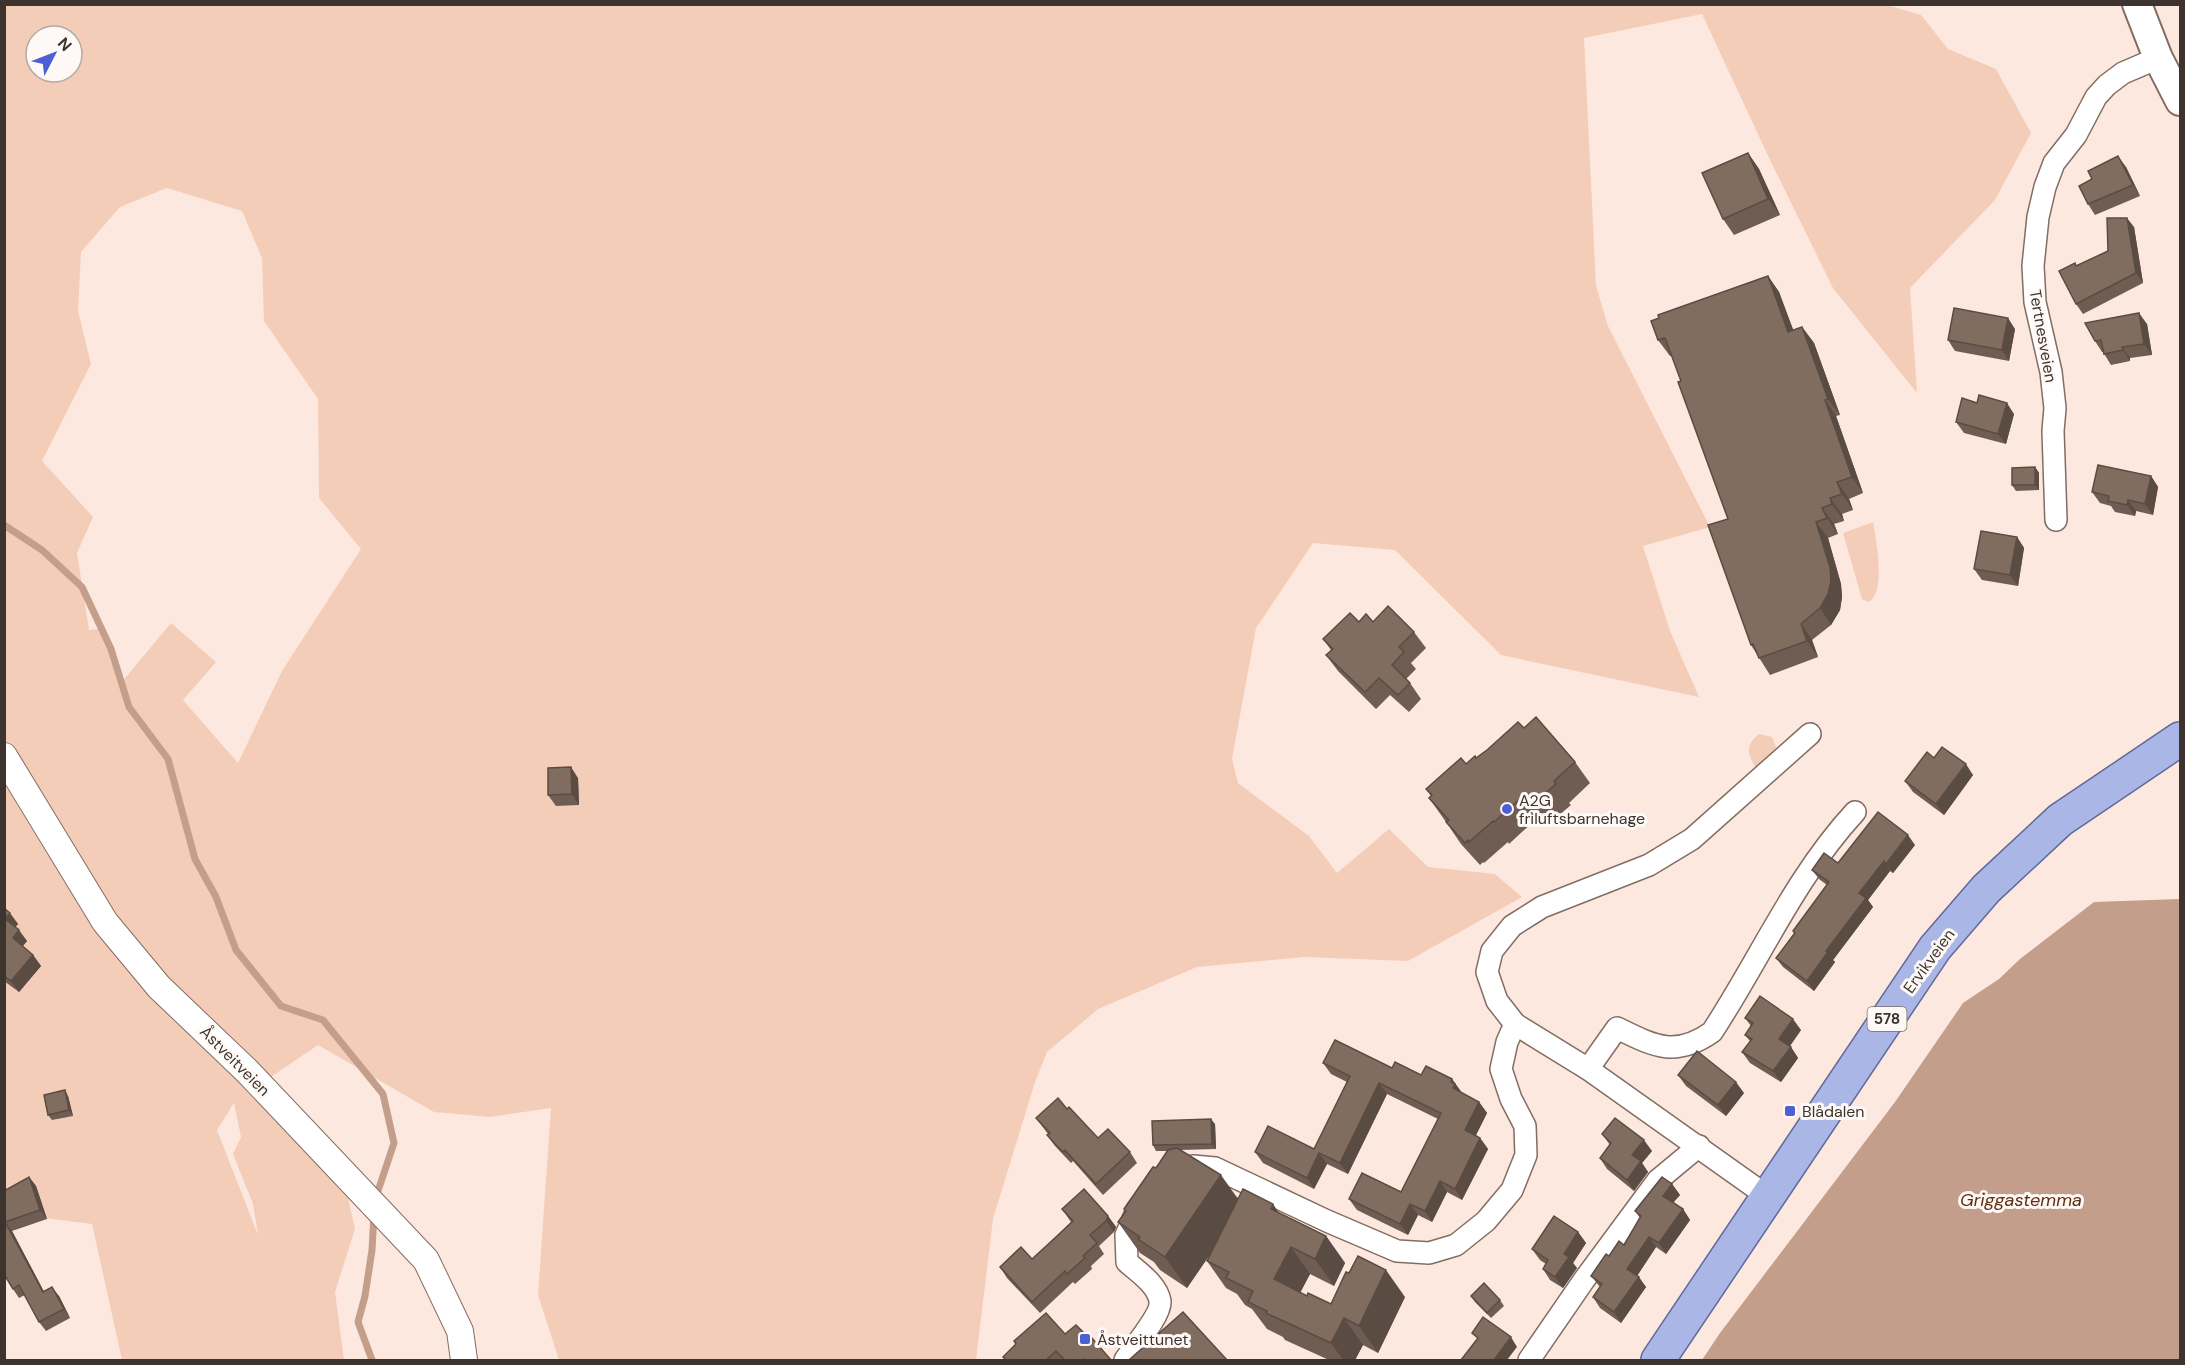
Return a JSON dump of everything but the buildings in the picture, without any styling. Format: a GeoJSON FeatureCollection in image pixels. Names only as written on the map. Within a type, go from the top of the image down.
{"type":"FeatureCollection","features":[{"type":"Feature","properties":{"kind":"main road"},"geometry":{"type":"LineString","coordinates":[[2137,4],[2158,58],[2181,101]]}},
{"type":"Feature","properties":{"kind":"main road","name":"Ervikveien"},"geometry":{"type":"LineString","coordinates":[[1658,1360],[1935,948],[1986,889],[2060,820],[2181,739]]}},
{"type":"Feature","properties":{"kind":"street","name":"Tertnesveien"},"geometry":{"type":"LineString","coordinates":[[2056,520],[2055,408],[2051,372],[2035,302],[2033,266],[2038,217],[2045,187],[2054,164],[2076,135],[2096,97],[2107,85],[2123,74],[2158,58]]}},
{"type":"Feature","properties":{"kind":"street"},"geometry":{"type":"LineString","coordinates":[[1767,1196],[1588,1069],[1515,1024],[1497,1001],[1487,972],[1492,951],[1512,926],[1542,907],[1649,865],[1692,839],[1810,734]]}},
{"type":"Feature","properties":{"kind":"street","name":"Åstveitveien"},"geometry":{"type":"LineString","coordinates":[[4,756],[112,930],[159,987],[247,1071],[426,1260],[460,1331],[464,1360]]}},
{"type":"Feature","properties":{"kind":"street"},"geometry":{"type":"LineString","coordinates":[[1588,1069],[1617,1028],[1649,1044],[1675,1048],[1696,1043],[1712,1032],[1802,881],[1836,832],[1855,812]]}},
{"type":"Feature","properties":{"kind":"street"},"geometry":{"type":"LineString","coordinates":[[1125,1360],[1159,1310],[1160,1300],[1150,1283],[1127,1262],[1126,1235],[1138,1209],[1174,1173],[1193,1166],[1215,1168],[1396,1251],[1429,1253],[1456,1245],[1486,1221],[1512,1190],[1526,1155],[1525,1126],[1511,1099],[1502,1069],[1507,1042],[1515,1024]]}},
{"type":"Feature","properties":{"kind":"street"},"geometry":{"type":"LineString","coordinates":[[1529,1360],[1584,1280],[1658,1180],[1699,1146]]}},
{"type":"Feature","properties":{"kind":"shaded area"},"geometry":{"type":"Polygon","coordinates":[[[1884,4],[1921,15],[1948,49],[1996,69],[2031,133],[1995,200],[1910,288],[1917,393],[1833,288],[1702,14],[1584,38],[1596,286],[1608,326],[1710,527],[1643,546],[1670,631],[1699,697],[1501,655],[1395,550],[1313,543],[1256,628],[1232,759],[1238,783],[1309,836],[1337,873],[1389,829],[1428,867],[1495,874],[1522,897],[1408,961],[1305,957],[1197,967],[1098,1009],[1047,1052],[1035,1082],[993,1219],[976,1360],[559,1360],[538,1295],[551,1108],[490,1117],[434,1112],[318,1045],[259,1085],[344,1180],[355,1229],[335,1292],[344,1360],[122,1360],[92,1224],[5,1213],[5,5],[1884,4]],[[167,188],[120,207],[81,252],[78,311],[91,364],[42,461],[93,517],[77,553],[89,630],[100,629],[121,683],[171,623],[216,662],[183,700],[238,763],[282,671],[361,549],[319,498],[318,399],[264,321],[262,258],[242,211],[167,188]],[[234,1103],[217,1130],[258,1235],[253,1204],[233,1154],[241,1137],[234,1103]]]}},
{"type":"Feature","properties":{"kind":"shaded area"},"geometry":{"type":"Polygon","coordinates":[[[1873,522],[1879,578],[1874,597],[1868,602],[1862,599],[1843,533],[1873,522]]]}},
{"type":"Feature","properties":{"kind":"shaded area"},"geometry":{"type":"Polygon","coordinates":[[[1759,734],[1772,737],[1777,749],[1759,768],[1756,768],[1749,750],[1751,742],[1759,734]]]}},
{"type":"Feature","properties":{"kind":"water","name":"Griggastemma"},"geometry":{"type":"Polygon","coordinates":[[[2180,899],[2180,1360],[1702,1360],[1895,1102],[1963,1003],[1999,979],[2020,959],[2094,902],[2180,899]]]}},
{"type":"Feature","properties":{"kind":"waterway"},"geometry":{"type":"LineString","coordinates":[[4,525],[42,550],[82,587],[111,649],[129,707],[168,759],[195,859],[216,897],[236,950],[281,1006],[323,1020],[383,1094],[394,1143],[375,1200]]}},
{"type":"Feature","properties":{"kind":"waterway"},"geometry":{"type":"LineString","coordinates":[[372,1360],[358,1322],[365,1296],[372,1250],[374,1214]]}},
{"type":"Feature","properties":{"kind":"place","name":"A2G friluftsbarnehage"},"geometry":{"type":"Point","coordinates":[1507,809]}},
{"type":"Feature","properties":{"kind":"place","name":"Blådalen"},"geometry":{"type":"Point","coordinates":[1790,1111]}},
{"type":"Feature","properties":{"kind":"place","name":"Åstveittunet"},"geometry":{"type":"Point","coordinates":[1085,1339]}}]}
